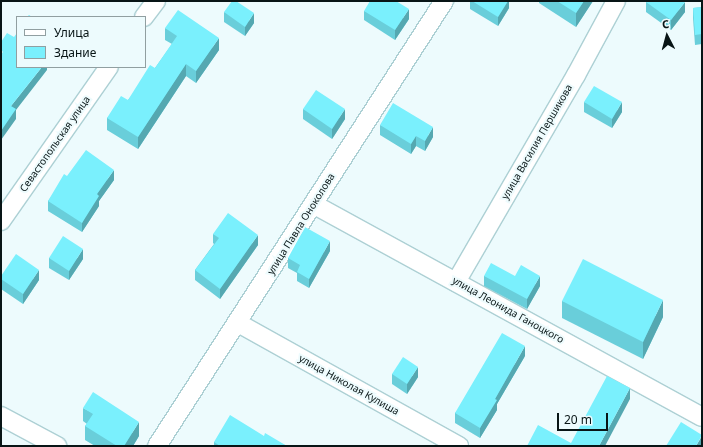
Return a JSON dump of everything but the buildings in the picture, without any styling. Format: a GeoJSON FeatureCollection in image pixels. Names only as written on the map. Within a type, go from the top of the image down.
{"type":"FeatureCollection","features":[{"type":"Feature","properties":{"kind":"street"},"geometry":{"type":"LineString","coordinates":[[145,16],[156,1]]}},
{"type":"Feature","properties":{"kind":"street","name":"улица Павла Оноколова"},"geometry":{"type":"LineString","coordinates":[[164,444],[313,204],[444,1]]}},
{"type":"Feature","properties":{"kind":"street","name":"улица Василия Першикова"},"geometry":{"type":"LineString","coordinates":[[456,282],[576,75],[616,1]]}},
{"type":"Feature","properties":{"kind":"street","name":"Севастопольская улица"},"geometry":{"type":"LineString","coordinates":[[1,221],[108,68]]}},
{"type":"Feature","properties":{"kind":"street","name":"улица Леонида Ганоцкого"},"geometry":{"type":"LineString","coordinates":[[313,204],[702,418]]}},
{"type":"Feature","properties":{"kind":"street","name":"улица Николая Кулиша"},"geometry":{"type":"LineString","coordinates":[[238,323],[459,446]]}},
{"type":"Feature","properties":{"kind":"street"},"geometry":{"type":"LineString","coordinates":[[1,416],[57,446]]}}]}
